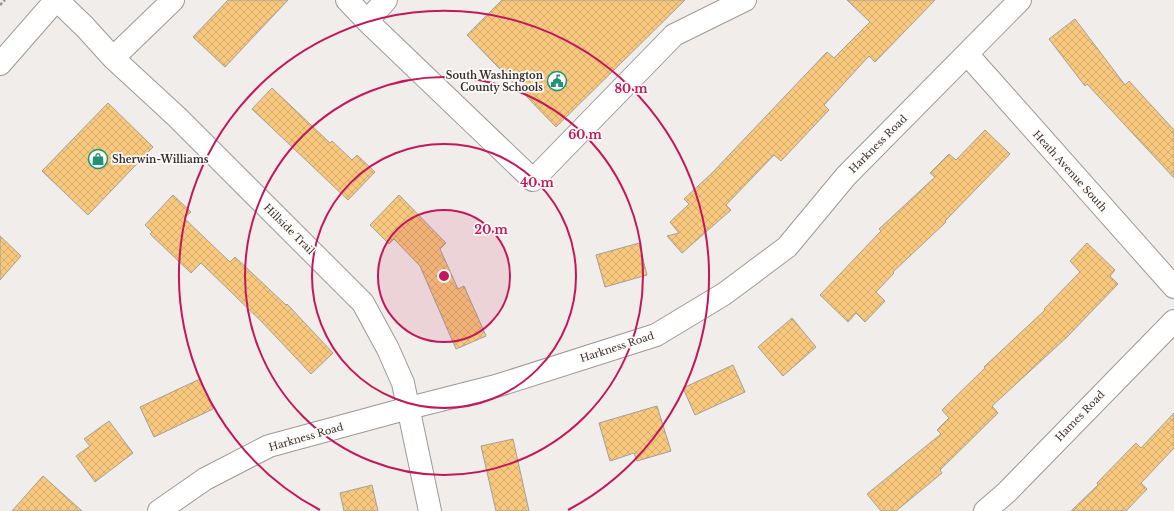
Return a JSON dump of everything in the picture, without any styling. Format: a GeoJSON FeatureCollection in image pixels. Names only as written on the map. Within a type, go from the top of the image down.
{"type":"FeatureCollection","features":[{"type":"Feature","properties":{"kind":"street","name":"Hillside Trail"},"geometry":{"type":"LineString","coordinates":[[56,0],[85,27],[113,58],[177,117],[363,303],[388,349],[403,383],[430,511]]}},
{"type":"Feature","properties":{"kind":"street"},"geometry":{"type":"LineString","coordinates":[[0,64],[56,0]]}},
{"type":"Feature","properties":{"kind":"street"},"geometry":{"type":"LineString","coordinates":[[113,58],[173,0]]}},
{"type":"Feature","properties":{"kind":"street"},"geometry":{"type":"LineString","coordinates":[[347,0],[366,21],[533,180],[674,35],[745,0]]}},
{"type":"Feature","properties":{"kind":"street"},"geometry":{"type":"LineString","coordinates":[[366,21],[386,0]]}},
{"type":"Feature","properties":{"kind":"street","name":"Harkness Road"},"geometry":{"type":"LineString","coordinates":[[159,511],[205,479],[269,446],[496,386],[656,335],[724,294],[787,247],[846,176],[1020,0]]}},
{"type":"Feature","properties":{"kind":"street","name":"Heath Avenue South"},"geometry":{"type":"LineString","coordinates":[[966,54],[1174,287]]}},
{"type":"Feature","properties":{"kind":"street","name":"Hames Road"},"geometry":{"type":"LineString","coordinates":[[985,511],[1007,492],[1174,320]]}},
{"type":"Feature","properties":{"kind":"path"},"geometry":{"type":"LineString","coordinates":[[0,5],[4,0]]}},
{"type":"Feature","properties":{"kind":"building"},"geometry":{"type":"Polygon","coordinates":[[[228,0],[288,0],[225,67],[193,37],[228,0]]]}},
{"type":"Feature","properties":{"kind":"building","name":"South Washington County Schools"},"geometry":{"type":"Polygon","coordinates":[[[502,0],[685,0],[556,127],[467,35],[502,0]]]}},
{"type":"Feature","properties":{"kind":"building"},"geometry":{"type":"Polygon","coordinates":[[[847,0],[935,0],[875,62],[869,56],[824,105],[829,110],[781,161],[774,155],[726,205],[731,210],[682,253],[667,236],[679,233],[670,222],[689,204],[684,199],[712,173],[827,52],[834,58],[870,22],[847,0]]]}},
{"type":"Feature","properties":{"kind":"building"},"geometry":{"type":"Polygon","coordinates":[[[1075,19],[1125,85],[1129,81],[1174,130],[1174,178],[1087,84],[1085,86],[1049,39],[1075,19]]]}},
{"type":"Feature","properties":{"kind":"building"},"geometry":{"type":"Polygon","coordinates":[[[272,88],[330,143],[332,141],[352,160],[357,155],[375,172],[348,200],[252,109],[272,88]]]}},
{"type":"Feature","properties":{"kind":"building","name":"Sherwin-Williams"},"geometry":{"type":"Polygon","coordinates":[[[108,103],[153,147],[88,215],[42,171],[108,103]]]}},
{"type":"Feature","properties":{"kind":"building"},"geometry":{"type":"Polygon","coordinates":[[[985,130],[1010,154],[945,221],[946,222],[893,272],[894,273],[876,292],[885,301],[865,322],[856,313],[848,322],[820,295],[881,231],[879,229],[935,177],[930,173],[949,154],[956,160],[985,130]]]}},
{"type":"Feature","properties":{"kind":"building"},"geometry":{"type":"Polygon","coordinates":[[[173,195],[191,212],[184,218],[230,262],[235,257],[286,305],[287,304],[333,353],[311,374],[262,322],[201,263],[191,273],[150,234],[152,232],[145,225],[173,195]]]}},
{"type":"Feature","properties":{"kind":"building"},"geometry":{"type":"Polygon","coordinates":[[[399,195],[446,243],[440,249],[458,289],[464,286],[486,336],[456,349],[420,266],[394,239],[389,244],[370,225],[399,195]]]}},
{"type":"Feature","properties":{"kind":"building"},"geometry":{"type":"Polygon","coordinates":[[[0,236],[21,256],[0,280],[0,236]]]}},
{"type":"Feature","properties":{"kind":"building"},"geometry":{"type":"Polygon","coordinates":[[[639,243],[647,275],[605,287],[596,255],[639,243]]]}},
{"type":"Feature","properties":{"kind":"building"},"geometry":{"type":"Polygon","coordinates":[[[1087,243],[1115,270],[1110,276],[1118,284],[1067,337],[992,406],[998,413],[940,470],[942,473],[896,511],[881,511],[867,494],[941,434],[937,430],[949,418],[942,410],[985,368],[984,367],[1045,310],[1044,309],[1080,272],[1070,261],[1087,243]]]}},
{"type":"Feature","properties":{"kind":"building"},"geometry":{"type":"Polygon","coordinates":[[[792,318],[816,347],[783,376],[758,347],[792,318]]]}},
{"type":"Feature","properties":{"kind":"building"},"geometry":{"type":"Polygon","coordinates":[[[733,365],[745,392],[695,415],[683,388],[733,365]]]}},
{"type":"Feature","properties":{"kind":"building"},"geometry":{"type":"Polygon","coordinates":[[[200,379],[213,409],[154,437],[140,407],[200,379]]]}},
{"type":"Feature","properties":{"kind":"building"},"geometry":{"type":"Polygon","coordinates":[[[657,406],[671,451],[637,461],[634,453],[610,461],[599,423],[657,406]]]}},
{"type":"Feature","properties":{"kind":"building"},"geometry":{"type":"Polygon","coordinates":[[[1174,413],[1174,448],[1141,483],[1147,489],[1126,511],[1071,511],[1098,485],[1097,483],[1136,443],[1141,448],[1174,413]]]}},
{"type":"Feature","properties":{"kind":"building"},"geometry":{"type":"Polygon","coordinates":[[[109,421],[133,453],[95,482],[76,456],[90,446],[84,439],[109,421]]]}},
{"type":"Feature","properties":{"kind":"building"},"geometry":{"type":"Polygon","coordinates":[[[513,439],[529,511],[496,511],[481,446],[513,439]]]}},
{"type":"Feature","properties":{"kind":"building"},"geometry":{"type":"Polygon","coordinates":[[[43,476],[63,494],[82,511],[12,511],[43,476]]]}},
{"type":"Feature","properties":{"kind":"building"},"geometry":{"type":"Polygon","coordinates":[[[372,485],[378,511],[344,511],[340,493],[372,485]]]}},
{"type":"Feature","properties":{"kind":"place","name":"South Washington County Schools"},"geometry":{"type":"Point","coordinates":[557,81]}},
{"type":"Feature","properties":{"kind":"place","name":"Sherwin-Williams"},"geometry":{"type":"Point","coordinates":[98,159]}}]}
